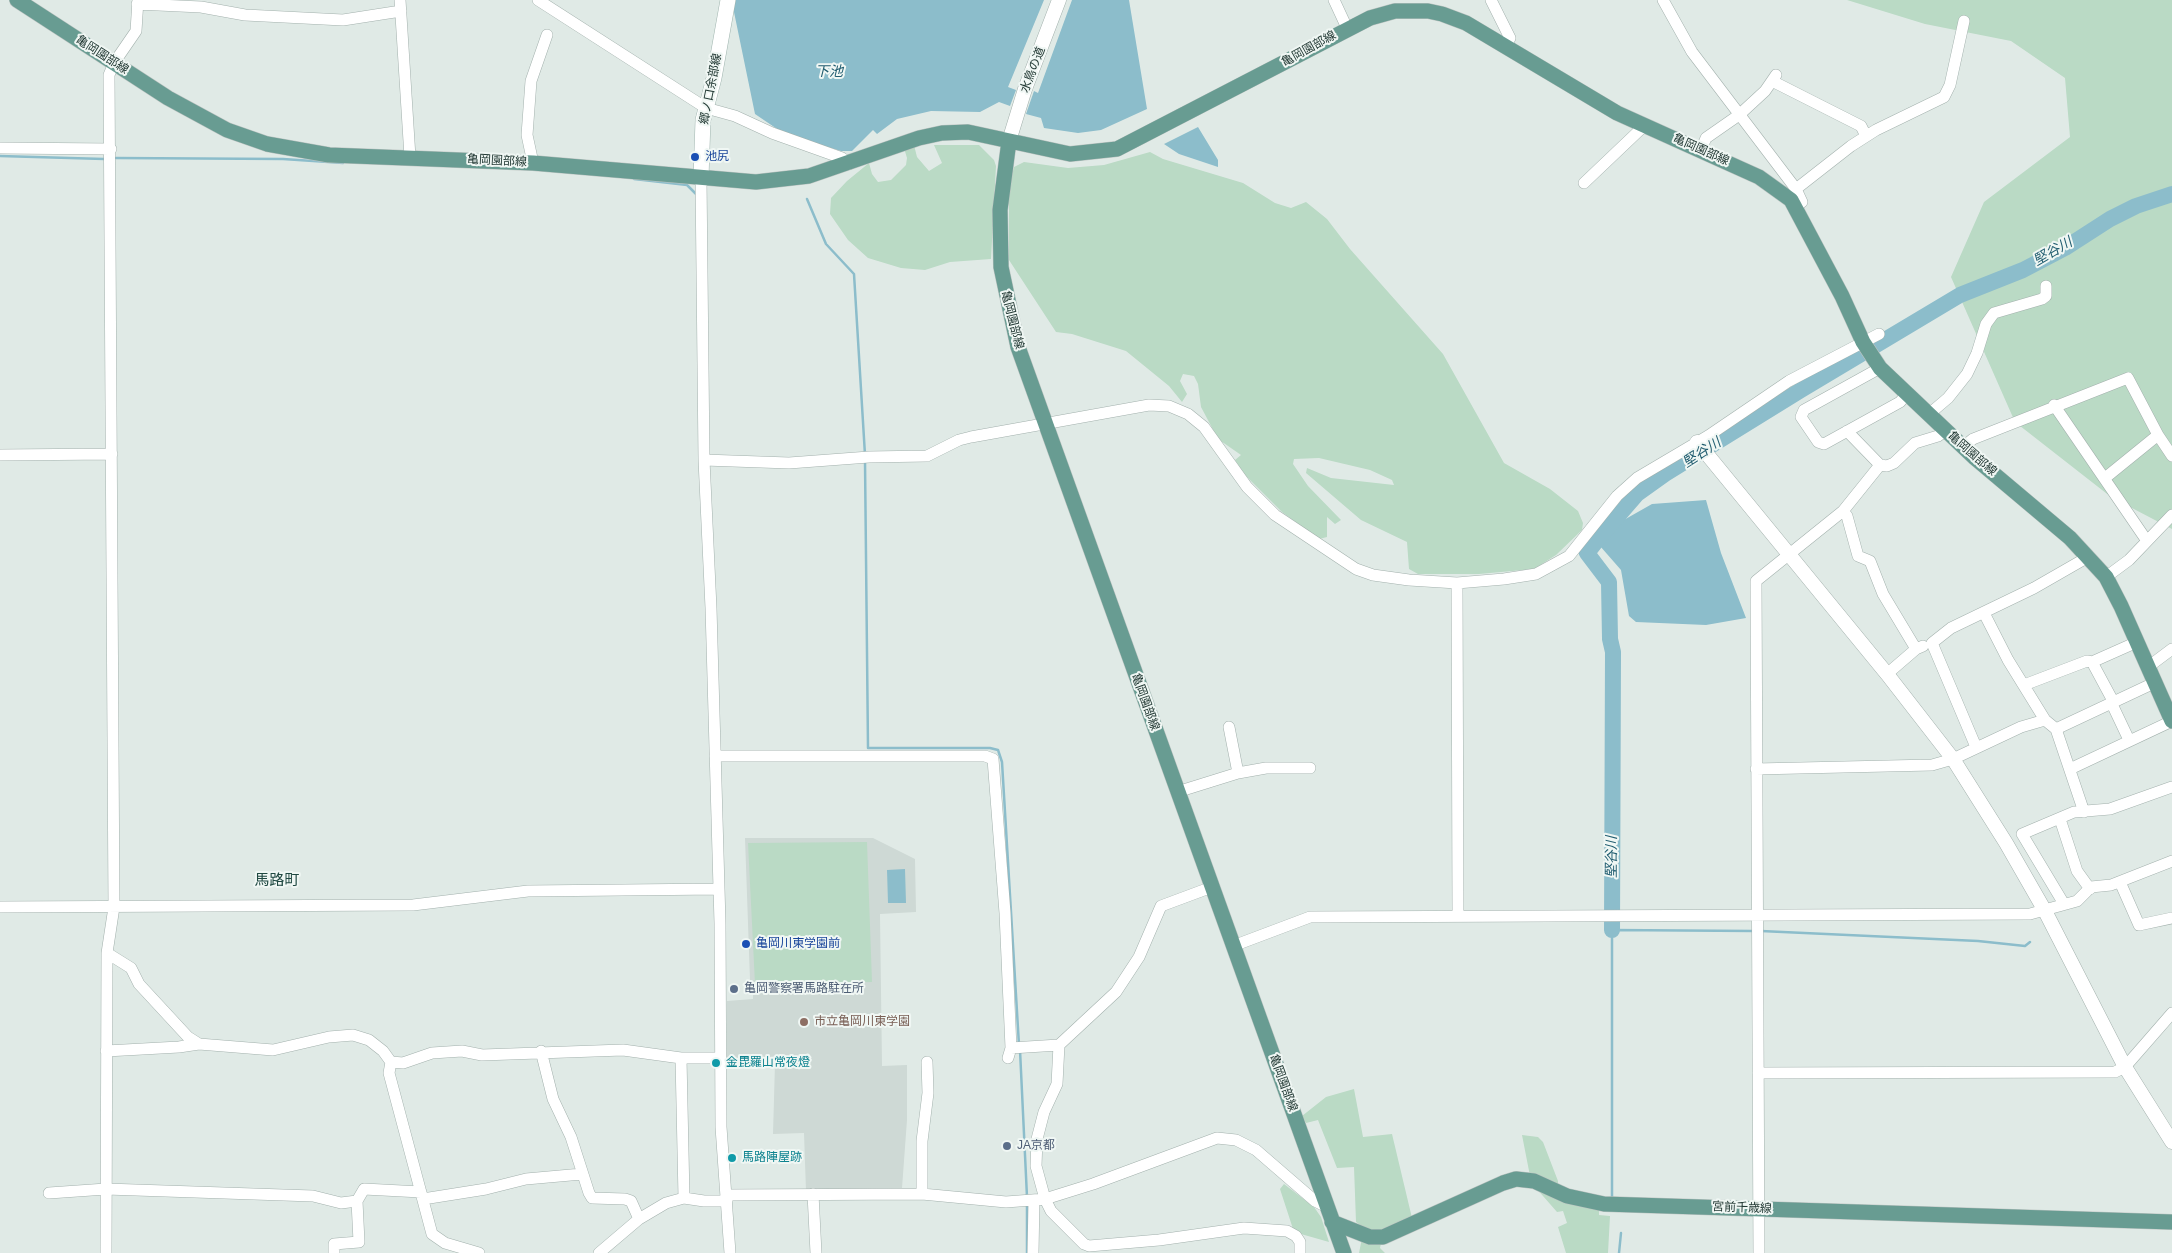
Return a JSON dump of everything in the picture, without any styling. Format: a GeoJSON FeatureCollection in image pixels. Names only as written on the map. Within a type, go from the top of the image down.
{"type":"FeatureCollection","features":[{"type":"Feature","properties":{"kind":"main road","name":"亀岡園部線"},"geometry":{"type":"LineString","coordinates":[[17,0],[168,98],[210,122],[267,144],[329,155],[533,162],[756,182],[783,181],[809,176],[919,138],[942,133],[968,132],[1041,150],[1070,154],[1117,149],[1166,125],[1347,28],[1370,18],[1426,5],[1466,23],[1576,90],[1645,125],[1759,177],[1780,191],[1795,206],[1842,296],[1863,342],[1880,368],[1945,431],[2070,538],[2106,577],[2172,721]]}},
{"type":"Feature","properties":{"kind":"main road","name":"郷ノ口余部線"},"geometry":{"type":"LineString","coordinates":[[701,178],[706,108],[714,78],[728,0]]}},
{"type":"Feature","properties":{"kind":"main road","name":"亀岡園部線"},"geometry":{"type":"LineString","coordinates":[[1009,141],[1000,210],[1001,267],[1018,348],[1344,1253]]}},
{"type":"Feature","properties":{"kind":"main road","name":"宮前千歳線"},"geometry":{"type":"LineString","coordinates":[[1332,1222],[1370,1237],[1383,1237],[1503,1183],[1516,1179],[1534,1181],[1567,1196],[1604,1204],[2172,1222]]}},
{"type":"Feature","properties":{"kind":"street"},"geometry":{"type":"LineString","coordinates":[[538,0],[552,3],[706,108],[735,116],[772,133],[842,158],[848,164]]}},
{"type":"Feature","properties":{"kind":"street","name":"水鳥の道"},"geometry":{"type":"LineString","coordinates":[[1009,141],[1016,114],[1058,0]]}},
{"type":"Feature","properties":{"kind":"street"},"geometry":{"type":"LineString","coordinates":[[1334,0],[1347,28]]}},
{"type":"Feature","properties":{"kind":"street"},"geometry":{"type":"LineString","coordinates":[[1490,0],[1510,38],[1505,47]]}},
{"type":"Feature","properties":{"kind":"street"},"geometry":{"type":"LineString","coordinates":[[1663,0],[1692,52],[1796,189],[1802,202],[1795,206]]}},
{"type":"Feature","properties":{"kind":"street"},"geometry":{"type":"LineString","coordinates":[[106,1253],[107,953],[114,907],[111,150],[109,75],[114,63],[136,31],[138,2],[201,7],[245,15],[343,20],[400,5],[410,157]]}},
{"type":"Feature","properties":{"kind":"street"},"geometry":{"type":"LineString","coordinates":[[1796,189],[1866,136],[1944,97],[1950,85],[1964,21]]}},
{"type":"Feature","properties":{"kind":"street"},"geometry":{"type":"LineString","coordinates":[[533,162],[527,135],[531,81],[547,35]]}},
{"type":"Feature","properties":{"kind":"street"},"geometry":{"type":"LineString","coordinates":[[1701,150],[1706,138],[1739,115],[1766,92],[1775,78],[1861,126],[1866,136]]}},
{"type":"Feature","properties":{"kind":"street"},"geometry":{"type":"LineString","coordinates":[[1584,183],[1645,125]]}},
{"type":"Feature","properties":{"kind":"street"},"geometry":{"type":"LineString","coordinates":[[0,148],[111,150]]}},
{"type":"Feature","properties":{"kind":"street"},"geometry":{"type":"LineString","coordinates":[[701,178],[704,460],[719,889],[720,1127],[730,1253]]}},
{"type":"Feature","properties":{"kind":"street"},"geometry":{"type":"LineString","coordinates":[[1928,415],[1948,398],[1967,374],[1977,353],[1986,324],[1994,313],[2042,299],[2046,296],[2046,286]]}},
{"type":"Feature","properties":{"kind":"street"},"geometry":{"type":"LineString","coordinates":[[704,460],[789,463],[927,456],[959,440],[1150,405],[1168,406],[1188,414],[1204,427],[1247,487],[1275,516],[1356,569],[1373,575],[1409,580],[1457,583],[1536,574],[1550,568],[1569,556],[1617,496],[1637,478],[1697,442],[1789,381],[1879,334]]}},
{"type":"Feature","properties":{"kind":"street"},"geometry":{"type":"LineString","coordinates":[[1880,368],[1804,410],[1801,417],[1818,442],[1824,444],[1900,402],[1906,395]]}},
{"type":"Feature","properties":{"kind":"street"},"geometry":{"type":"LineString","coordinates":[[1963,446],[1973,439],[2054,405],[2128,378],[2158,435],[2172,456]]}},
{"type":"Feature","properties":{"kind":"street"},"geometry":{"type":"LineString","coordinates":[[2054,405],[2147,541]]}},
{"type":"Feature","properties":{"kind":"street"},"geometry":{"type":"LineString","coordinates":[[1847,431],[1880,464],[1887,466],[1894,463],[1915,443],[1938,436],[1945,431]]}},
{"type":"Feature","properties":{"kind":"street"},"geometry":{"type":"LineString","coordinates":[[2105,478],[2158,435]]}},
{"type":"Feature","properties":{"kind":"street"},"geometry":{"type":"LineString","coordinates":[[1697,442],[1887,674],[1953,759],[2006,843],[2045,911],[2125,1067],[2172,1142]]}},
{"type":"Feature","properties":{"kind":"street"},"geometry":{"type":"LineString","coordinates":[[0,455],[112,454]]}},
{"type":"Feature","properties":{"kind":"street"},"geometry":{"type":"LineString","coordinates":[[1759,1253],[1756,581],[1843,511],[1880,464]]}},
{"type":"Feature","properties":{"kind":"street"},"geometry":{"type":"LineString","coordinates":[[1843,511],[1847,516],[1858,556],[1870,561],[1883,594],[1916,649]]}},
{"type":"Feature","properties":{"kind":"street"},"geometry":{"type":"LineString","coordinates":[[2106,577],[2129,560],[2172,516]]}},
{"type":"Feature","properties":{"kind":"street"},"geometry":{"type":"LineString","coordinates":[[1887,674],[1916,649],[1932,643],[1951,628],[1984,613],[2088,557]]}},
{"type":"Feature","properties":{"kind":"street"},"geometry":{"type":"LineString","coordinates":[[1457,583],[1458,916]]}},
{"type":"Feature","properties":{"kind":"street"},"geometry":{"type":"LineString","coordinates":[[1984,613],[2008,660],[2045,720],[2056,729],[2084,812]]}},
{"type":"Feature","properties":{"kind":"street"},"geometry":{"type":"LineString","coordinates":[[2024,685],[2087,661],[2092,662],[2137,642]]}},
{"type":"Feature","properties":{"kind":"street"},"geometry":{"type":"LineString","coordinates":[[1932,643],[1976,747]]}},
{"type":"Feature","properties":{"kind":"street"},"geometry":{"type":"LineString","coordinates":[[2148,667],[2172,649]]}},
{"type":"Feature","properties":{"kind":"street"},"geometry":{"type":"LineString","coordinates":[[2092,662],[2130,740]]}},
{"type":"Feature","properties":{"kind":"street"},"geometry":{"type":"LineString","coordinates":[[2056,729],[2112,701],[2154,683]]}},
{"type":"Feature","properties":{"kind":"street"},"geometry":{"type":"LineString","coordinates":[[1756,769],[1932,765],[1953,759],[2021,727],[2045,720]]}},
{"type":"Feature","properties":{"kind":"street"},"geometry":{"type":"LineString","coordinates":[[2070,769],[2172,721]]}},
{"type":"Feature","properties":{"kind":"street"},"geometry":{"type":"LineString","coordinates":[[1229,727],[1238,773]]}},
{"type":"Feature","properties":{"kind":"street"},"geometry":{"type":"LineString","coordinates":[[715,756],[985,756],[993,759],[1005,913],[1009,1053],[1059,1045],[1116,992],[1139,956],[1161,906],[1212,887]]}},
{"type":"Feature","properties":{"kind":"street"},"geometry":{"type":"LineString","coordinates":[[1177,792],[1238,773],[1266,768],[1310,768]]}},
{"type":"Feature","properties":{"kind":"street"},"geometry":{"type":"LineString","coordinates":[[2064,904],[2022,834],[2074,812],[2110,808],[2172,787]]}},
{"type":"Feature","properties":{"kind":"street"},"geometry":{"type":"LineString","coordinates":[[2060,819],[2077,871],[2090,889]]}},
{"type":"Feature","properties":{"kind":"street"},"geometry":{"type":"LineString","coordinates":[[1233,946],[1310,917],[2030,914],[2077,901],[2090,889],[2120,882],[2172,861]]}},
{"type":"Feature","properties":{"kind":"street"},"geometry":{"type":"LineString","coordinates":[[2120,882],[2139,924],[2172,918]]}},
{"type":"Feature","properties":{"kind":"street"},"geometry":{"type":"LineString","coordinates":[[4,907],[413,905],[528,891],[719,889]]}},
{"type":"Feature","properties":{"kind":"street"},"geometry":{"type":"LineString","coordinates":[[107,953],[132,968],[139,984],[188,1037],[199,1044]]}},
{"type":"Feature","properties":{"kind":"street"},"geometry":{"type":"LineString","coordinates":[[1758,1073],[2115,1072],[2125,1067],[2172,1013]]}},
{"type":"Feature","properties":{"kind":"street"},"geometry":{"type":"LineString","coordinates":[[106,1051],[180,1047],[199,1044],[273,1050],[329,1037],[353,1035],[369,1040],[392,1062],[403,1063],[432,1053],[454,1052],[482,1055],[540,1051],[623,1050],[681,1058],[721,1058]]}},
{"type":"Feature","properties":{"kind":"street"},"geometry":{"type":"LineString","coordinates":[[1033,1253],[1040,1200],[1035,1152],[1044,1112],[1057,1084],[1059,1045]]}},
{"type":"Feature","properties":{"kind":"street"},"geometry":{"type":"LineString","coordinates":[[540,1051],[553,1100],[571,1137],[582,1174],[592,1198],[625,1198],[631,1201],[639,1219]]}},
{"type":"Feature","properties":{"kind":"street"},"geometry":{"type":"LineString","coordinates":[[681,1058],[684,1198]]}},
{"type":"Feature","properties":{"kind":"street"},"geometry":{"type":"LineString","coordinates":[[392,1062],[389,1073],[432,1234],[445,1243],[479,1253]]}},
{"type":"Feature","properties":{"kind":"street"},"geometry":{"type":"LineString","coordinates":[[922,1194],[922,1142],[928,1092],[926,1062]]}},
{"type":"Feature","properties":{"kind":"street"},"geometry":{"type":"LineString","coordinates":[[599,1253],[639,1219],[666,1203],[684,1198],[704,1201],[726,1198],[813,1194],[922,1194],[1006,1202],[1040,1200],[1093,1184],[1217,1138],[1236,1140],[1256,1150],[1315,1201],[1327,1207]]}},
{"type":"Feature","properties":{"kind":"street"},"geometry":{"type":"LineString","coordinates":[[334,1253],[334,1244],[359,1242],[357,1201],[364,1189],[422,1195],[486,1189],[526,1179],[582,1174]]}},
{"type":"Feature","properties":{"kind":"street"},"geometry":{"type":"LineString","coordinates":[[49,1193],[106,1189],[313,1196],[341,1203],[357,1201]]}},
{"type":"Feature","properties":{"kind":"street"},"geometry":{"type":"LineString","coordinates":[[813,1194],[816,1253]]}},
{"type":"Feature","properties":{"kind":"street"},"geometry":{"type":"LineString","coordinates":[[1040,1200],[1084,1244],[1089,1246],[1159,1240],[1244,1228],[1287,1231],[1296,1236],[1300,1242],[1300,1253]]}},
{"type":"Feature","properties":{"kind":"shaded area","name":"市立亀岡川東学園"},"geometry":{"type":"Polygon","coordinates":[[[745,838],[873,838],[915,859],[916,912],[880,914],[882,1066],[907,1065],[907,1120],[902,1188],[806,1191],[804,1133],[773,1134],[775,1063],[727,1061],[727,1001],[753,999],[753,981],[750,980],[745,838]]]}},
{"type":"Feature","properties":{"kind":"green space"},"geometry":{"type":"Polygon","coordinates":[[[1847,0],[2172,0],[2172,529],[2111,497],[2015,422],[1951,277],[1984,202],[2070,137],[2065,78],[2011,41],[1925,24],[1847,0]]]}},
{"type":"Feature","properties":{"kind":"green space"},"geometry":{"type":"Polygon","coordinates":[[[914,145],[917,157],[929,171],[942,163],[934,145],[979,145],[994,160],[996,166],[991,259],[950,262],[925,270],[901,268],[868,258],[848,240],[830,214],[831,198],[847,181],[869,163],[872,174],[878,182],[891,180],[906,165],[907,158],[904,148],[914,145]]]}},
{"type":"Feature","properties":{"kind":"green space"},"geometry":{"type":"Polygon","coordinates":[[[1150,152],[1163,159],[1243,183],[1275,203],[1291,208],[1306,202],[1327,219],[1350,249],[1443,354],[1504,463],[1550,489],[1578,511],[1583,523],[1582,530],[1556,555],[1534,569],[1479,574],[1418,574],[1409,569],[1407,542],[1361,520],[1306,473],[1307,468],[1331,478],[1394,485],[1392,480],[1370,470],[1319,458],[1294,459],[1293,464],[1308,486],[1341,520],[1335,524],[1327,517],[1327,537],[1319,539],[1282,512],[1244,474],[1235,460],[1241,455],[1218,439],[1201,407],[1198,384],[1194,376],[1183,374],[1180,381],[1187,394],[1182,402],[1169,386],[1126,351],[1072,334],[1056,332],[1009,260],[1009,187],[1014,167],[1024,162],[1068,168],[1104,165],[1150,152]]]}},
{"type":"Feature","properties":{"kind":"green space"},"geometry":{"type":"Polygon","coordinates":[[[867,842],[872,982],[755,984],[748,843],[867,842]]]}},
{"type":"Feature","properties":{"kind":"green space"},"geometry":{"type":"Polygon","coordinates":[[[1354,1089],[1363,1137],[1392,1134],[1412,1218],[1384,1230],[1380,1248],[1385,1253],[1359,1253],[1364,1228],[1356,1222],[1354,1167],[1337,1168],[1318,1120],[1306,1123],[1302,1116],[1326,1097],[1354,1089]]]}},
{"type":"Feature","properties":{"kind":"green space"},"geometry":{"type":"Polygon","coordinates":[[[1522,1135],[1538,1137],[1543,1142],[1558,1185],[1530,1176],[1522,1135]]]}},
{"type":"Feature","properties":{"kind":"green space"},"geometry":{"type":"Polygon","coordinates":[[[1284,1184],[1314,1207],[1321,1217],[1329,1242],[1294,1232],[1280,1189],[1284,1184]]]}},
{"type":"Feature","properties":{"kind":"green space"},"geometry":{"type":"Polygon","coordinates":[[[1536,1188],[1599,1208],[1599,1215],[1610,1216],[1608,1253],[1566,1253],[1558,1227],[1567,1223],[1563,1211],[1557,1212],[1536,1188]]]}},
{"type":"Feature","properties":{"kind":"water","name":"下池"},"geometry":{"type":"Polygon","coordinates":[[[734,0],[1044,0],[1008,87],[1016,90],[1010,106],[999,102],[980,112],[931,111],[897,119],[877,134],[873,130],[852,151],[841,151],[786,135],[755,114],[734,12],[734,0]]]}},
{"type":"Feature","properties":{"kind":"water"},"geometry":{"type":"Polygon","coordinates":[[[1072,0],[1129,0],[1147,109],[1101,130],[1078,133],[1044,128],[1041,118],[1026,114],[1034,91],[1038,93],[1072,0]]]}},
{"type":"Feature","properties":{"kind":"water"},"geometry":{"type":"Polygon","coordinates":[[[1198,127],[1218,160],[1218,167],[1179,154],[1164,144],[1198,127]]]}},
{"type":"Feature","properties":{"kind":"water"},"geometry":{"type":"Polygon","coordinates":[[[1706,500],[1721,553],[1746,618],[1706,625],[1636,622],[1629,616],[1621,570],[1600,546],[1622,521],[1652,504],[1706,500]]]}},
{"type":"Feature","properties":{"kind":"water"},"geometry":{"type":"Polygon","coordinates":[[[905,869],[906,903],[888,903],[887,870],[905,869]]]}},
{"type":"Feature","properties":{"kind":"waterway"},"geometry":{"type":"LineString","coordinates":[[0,156],[104,159]]}},
{"type":"Feature","properties":{"kind":"waterway"},"geometry":{"type":"LineString","coordinates":[[116,158],[283,159],[343,163]]}},
{"type":"Feature","properties":{"kind":"waterway"},"geometry":{"type":"LineString","coordinates":[[634,179],[687,185],[696,194]]}},
{"type":"Feature","properties":{"kind":"waterway","name":"堅谷川"},"geometry":{"type":"LineString","coordinates":[[1612,930],[1613,652],[1610,639],[1609,582],[1587,553],[1637,494],[1665,474],[1801,390],[1960,295],[2023,270],[2065,248],[2110,219],[2136,206],[2172,194]]}},
{"type":"Feature","properties":{"kind":"waterway"},"geometry":{"type":"LineString","coordinates":[[807,199],[826,244],[854,274],[865,455]]}},
{"type":"Feature","properties":{"kind":"waterway"},"geometry":{"type":"LineString","coordinates":[[865,461],[868,748],[990,748],[998,750],[1002,762],[1019,1045]]}},
{"type":"Feature","properties":{"kind":"waterway"},"geometry":{"type":"LineString","coordinates":[[1612,1198],[1612,930],[1753,931]]}},
{"type":"Feature","properties":{"kind":"waterway"},"geometry":{"type":"LineString","coordinates":[[1761,931],[1978,941],[2025,946],[2030,942]]}},
{"type":"Feature","properties":{"kind":"waterway"},"geometry":{"type":"LineString","coordinates":[[1020,1050],[1027,1197]]}},
{"type":"Feature","properties":{"kind":"waterway"},"geometry":{"type":"LineString","coordinates":[[1027,1205],[1027,1253]]}},
{"type":"Feature","properties":{"kind":"waterway"},"geometry":{"type":"LineString","coordinates":[[1619,1253],[1621,1233]]}},
{"type":"Feature","properties":{"kind":"place","name":"池尻"},"geometry":{"type":"Point","coordinates":[695,157]}},
{"type":"Feature","properties":{"kind":"place","name":"亀岡川東学園前"},"geometry":{"type":"Point","coordinates":[746,944]}},
{"type":"Feature","properties":{"kind":"place","name":"亀岡警察署馬路駐在所"},"geometry":{"type":"Point","coordinates":[734,989]}},
{"type":"Feature","properties":{"kind":"place","name":"市立亀岡川東学園"},"geometry":{"type":"Point","coordinates":[804,1022]}},
{"type":"Feature","properties":{"kind":"place","name":"金毘羅山常夜燈"},"geometry":{"type":"Point","coordinates":[716,1063]}},
{"type":"Feature","properties":{"kind":"place","name":"JA京都"},"geometry":{"type":"Point","coordinates":[1007,1146]}},
{"type":"Feature","properties":{"kind":"place","name":"馬路陣屋跡"},"geometry":{"type":"Point","coordinates":[732,1158]}},
{"type":"Feature","properties":{"kind":"district","name":"馬路町"},"geometry":{"type":"Point","coordinates":[277,881]}}]}
